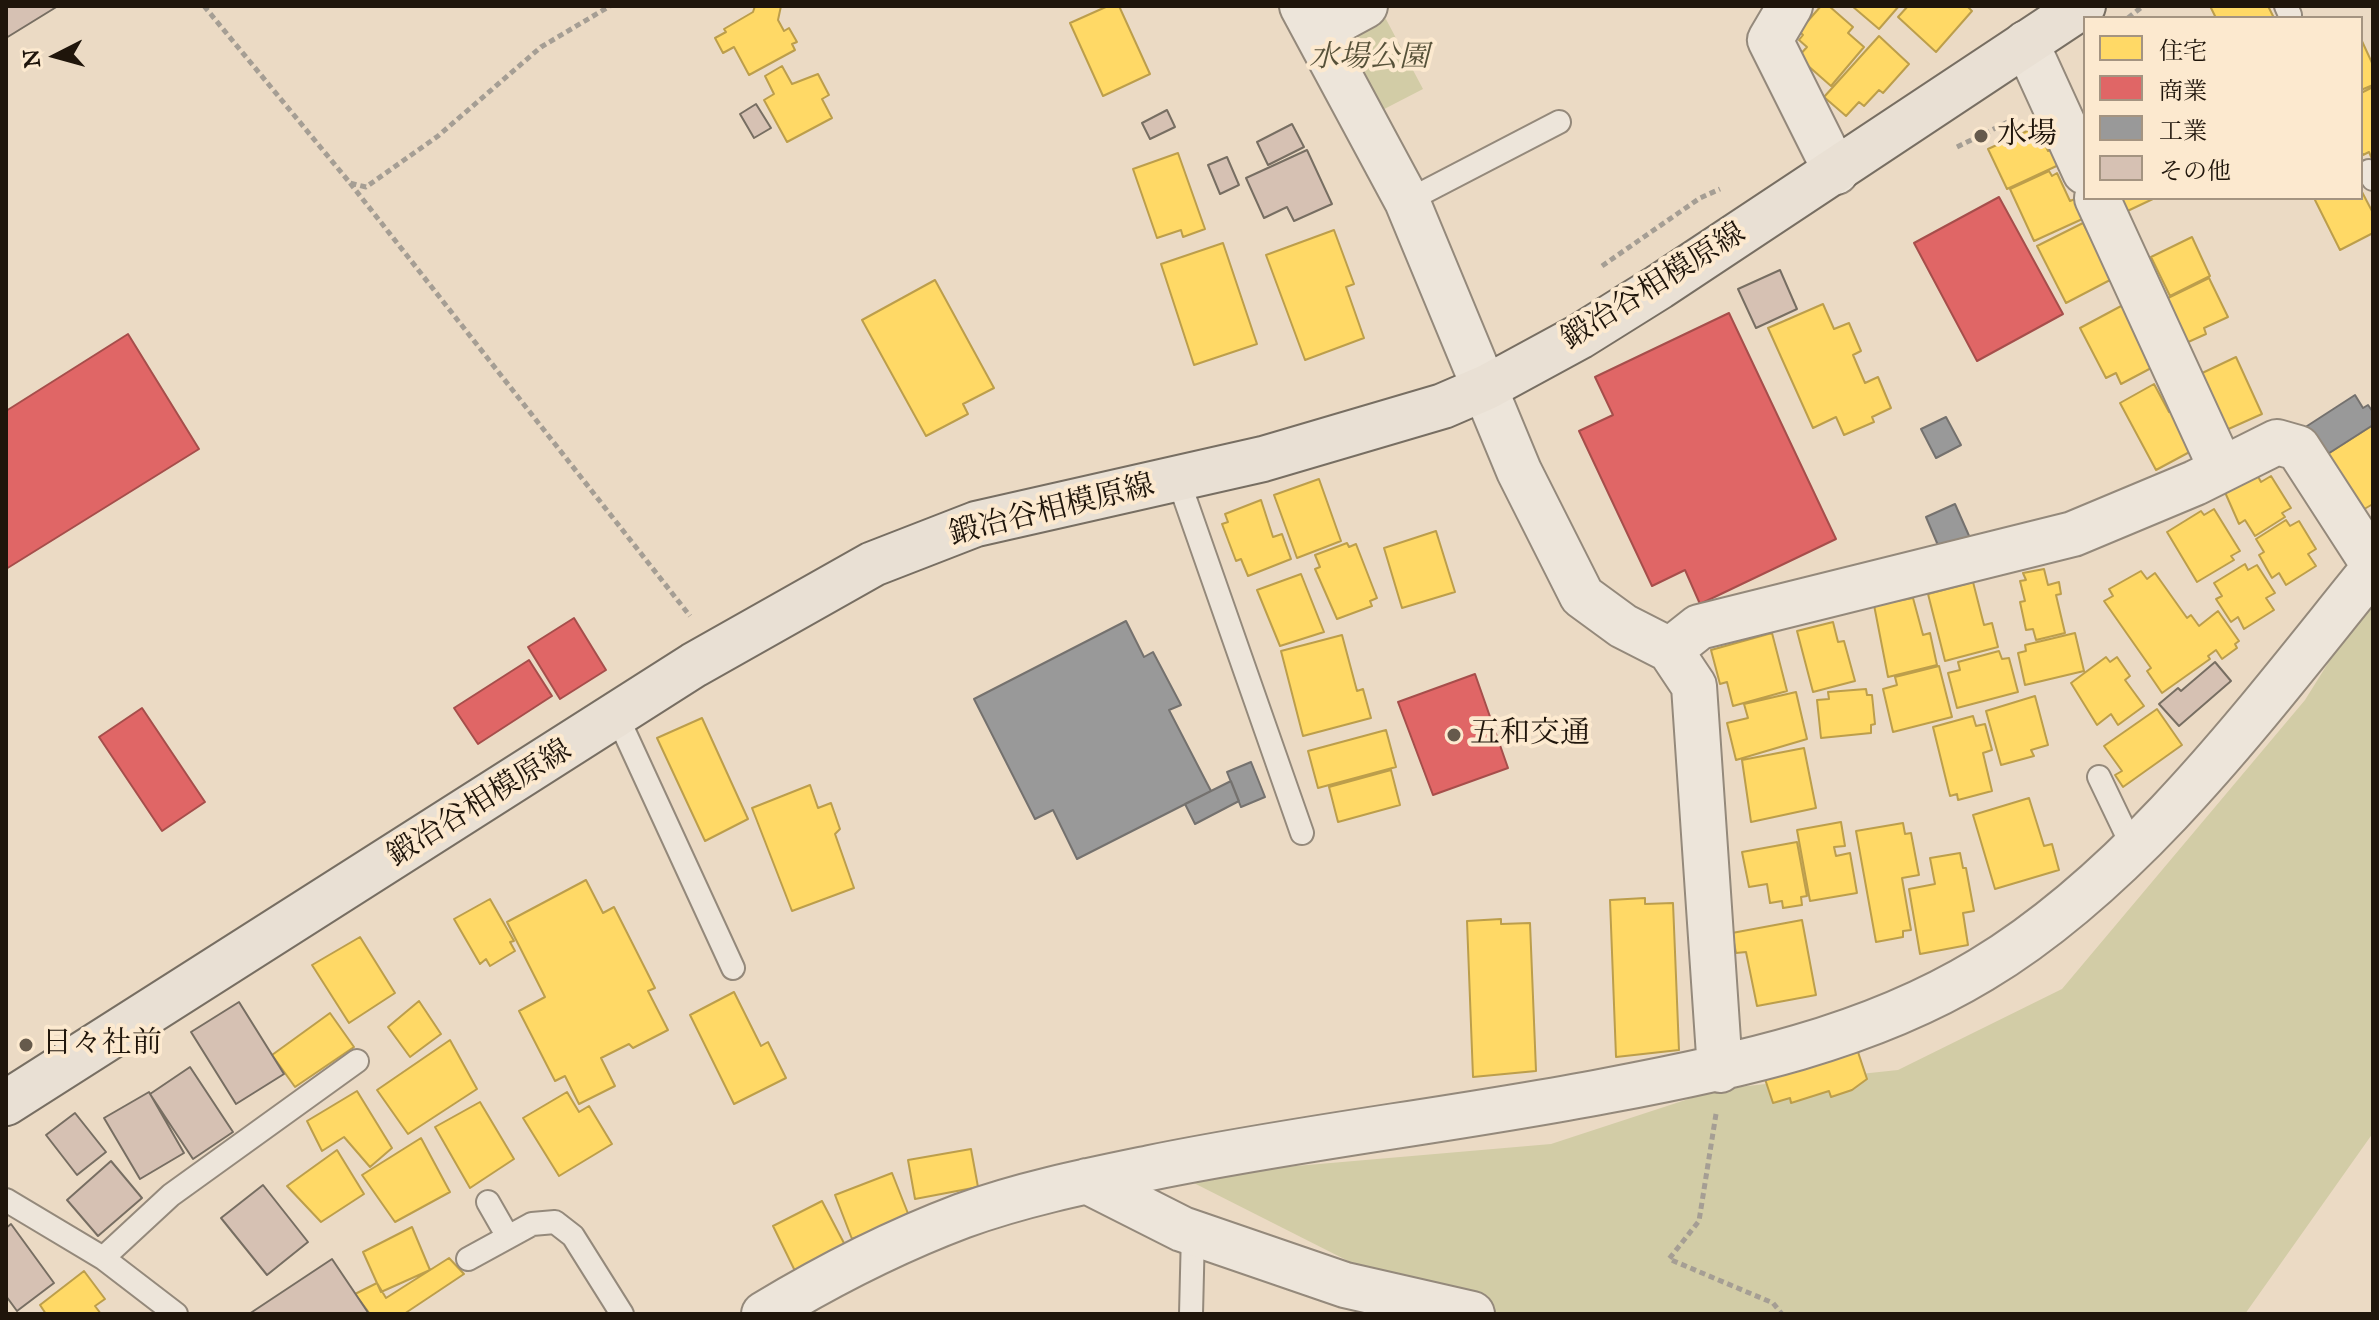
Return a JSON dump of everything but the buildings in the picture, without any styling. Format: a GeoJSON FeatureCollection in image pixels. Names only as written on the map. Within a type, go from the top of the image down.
{"type":"FeatureCollection","features":[{"type":"Feature","properties":{"kind":"main road","name":"鍛冶谷相模原線"},"geometry":{"type":"LineString","coordinates":[[6,1103],[718,651],[873,564],[976,524],[1263,459],[1413,415],[1487,387],[1579,337],[1836,172],[2083,6]]}},
{"type":"Feature","properties":{"kind":"street"},"geometry":{"type":"LineString","coordinates":[[1365,6],[1309,19],[1407,201],[1487,387],[1519,471],[1582,596],[1623,626],[1670,650],[1694,686],[1720,1070]]}},
{"type":"Feature","properties":{"kind":"street"},"geometry":{"type":"LineString","coordinates":[[1790,6],[1770,40],[1836,172]]}},
{"type":"Feature","properties":{"kind":"street"},"geometry":{"type":"LineString","coordinates":[[2026,43],[2083,168]]}},
{"type":"Feature","properties":{"kind":"street"},"geometry":{"type":"LineString","coordinates":[[2098,200],[2221,468]]}},
{"type":"Feature","properties":{"kind":"street"},"geometry":{"type":"LineString","coordinates":[[792,1307],[852,1263],[964,1216],[1087,1181],[1287,1141],[1537,1104],[1720,1070],[1794,1050],[1891,1013],[1980,971],[2067,910],[2134,850],[2274,690],[2373,566],[2298,448],[2277,442],[2073,534],[1699,627],[1670,650]]}},
{"type":"Feature","properties":{"kind":"street"},"geometry":{"type":"LineString","coordinates":[[1087,1181],[1345,1299],[1472,1314]]}},
{"type":"Feature","properties":{"kind":"lane"},"geometry":{"type":"LineString","coordinates":[[1407,201],[1559,122]]}},
{"type":"Feature","properties":{"kind":"lane"},"geometry":{"type":"LineString","coordinates":[[1178,479],[1302,833]]}},
{"type":"Feature","properties":{"kind":"lane"},"geometry":{"type":"LineString","coordinates":[[617,716],[733,968]]}},
{"type":"Feature","properties":{"kind":"lane"},"geometry":{"type":"LineString","coordinates":[[2099,777],[2134,850]]}},
{"type":"Feature","properties":{"kind":"lane"},"geometry":{"type":"LineString","coordinates":[[103,1258],[171,1195],[357,1061]]}},
{"type":"Feature","properties":{"kind":"lane"},"geometry":{"type":"LineString","coordinates":[[6,1200],[103,1258],[176,1314]]}},
{"type":"Feature","properties":{"kind":"lane"},"geometry":{"type":"LineString","coordinates":[[488,1202],[508,1237]]}},
{"type":"Feature","properties":{"kind":"lane"},"geometry":{"type":"LineString","coordinates":[[468,1259],[532,1224],[555,1222],[573,1236],[622,1314]]}},
{"type":"Feature","properties":{"kind":"lane"},"geometry":{"type":"LineString","coordinates":[[1191,1314],[1193,1232]]}},
{"type":"Feature","properties":{"kind":"path"},"geometry":{"type":"LineString","coordinates":[[204,6],[350,183],[718,651]]}},
{"type":"Feature","properties":{"kind":"path"},"geometry":{"type":"LineString","coordinates":[[350,183],[366,187],[381,178],[438,136],[541,47],[610,6]]}},
{"type":"Feature","properties":{"kind":"path"},"geometry":{"type":"LineString","coordinates":[[1720,1070],[1699,1221],[1669,1259],[1773,1303],[1782,1314]]}},
{"type":"Feature","properties":{"kind":"green space","name":"水場公園"},"geometry":{"type":"Polygon","coordinates":[[[1379,6],[1423,89],[1363,120],[1317,32],[1379,6]]]}},
{"type":"Feature","properties":{"kind":"green space"},"geometry":{"type":"Polygon","coordinates":[[[2373,591],[2373,1133],[2245,1314],[1453,1314],[1180,1176],[1551,1144],[1719,1089],[1898,1070],[2062,989],[2305,700],[2373,591]]]}},
{"type":"Feature","properties":{"kind":"place","name":"水場"},"geometry":{"type":"Point","coordinates":[1981,136]}},
{"type":"Feature","properties":{"kind":"place","name":"五和交通"},"geometry":{"type":"Point","coordinates":[1454,735]}},
{"type":"Feature","properties":{"kind":"place","name":"日々社前"},"geometry":{"type":"Point","coordinates":[26,1045]}}]}
